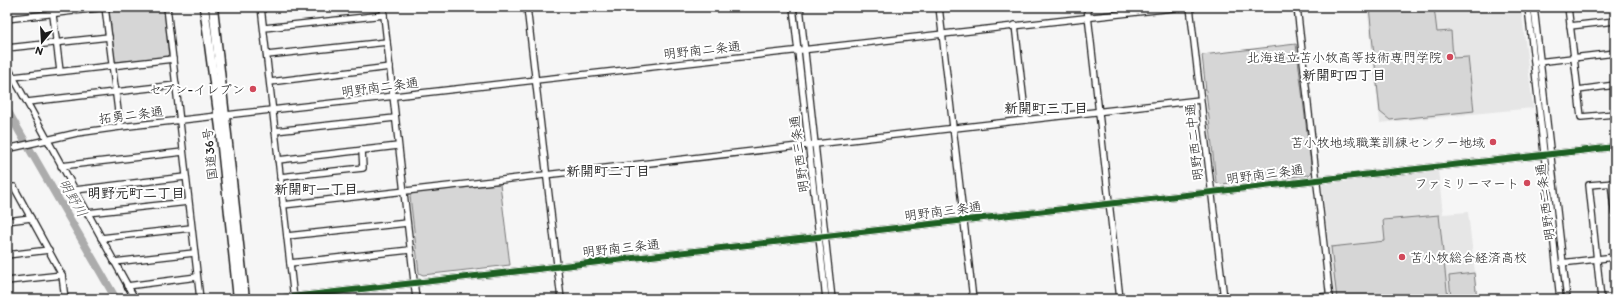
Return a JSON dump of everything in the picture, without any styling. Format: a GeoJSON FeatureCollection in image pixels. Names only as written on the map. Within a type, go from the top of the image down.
{"type":"FeatureCollection","features":[{"type":"Feature","properties":{"kind":"highway","name":"国道36号"},"geometry":{"type":"LineString","coordinates":[[204,7],[221,116],[245,299]]}},
{"type":"Feature","properties":{"kind":"highway","name":"国道36号"},"geometry":{"type":"LineString","coordinates":[[213,7],[221,116],[238,299]]}},
{"type":"Feature","properties":{"kind":"street"},"geometry":{"type":"LineString","coordinates":[[7,19],[52,10],[106,7],[120,127]]}},
{"type":"Feature","properties":{"kind":"street"},"geometry":{"type":"LineString","coordinates":[[167,7],[185,177],[200,299]]}},
{"type":"Feature","properties":{"kind":"street"},"geometry":{"type":"LineString","coordinates":[[261,7],[294,298]]}},
{"type":"Feature","properties":{"kind":"street"},"geometry":{"type":"LineString","coordinates":[[383,7],[416,299]]}},
{"type":"Feature","properties":{"kind":"street"},"geometry":{"type":"LineString","coordinates":[[527,7],[561,299]]}},
{"type":"Feature","properties":{"kind":"street","name":"明野西三条通"},"geometry":{"type":"LineString","coordinates":[[793,7],[808,144],[832,299]]}},
{"type":"Feature","properties":{"kind":"street","name":"明野西三条通"},"geometry":{"type":"LineString","coordinates":[[800,7],[815,144],[826,299]]}},
{"type":"Feature","properties":{"kind":"street"},"geometry":{"type":"LineString","coordinates":[[939,7],[973,299]]}},
{"type":"Feature","properties":{"kind":"street"},"geometry":{"type":"LineString","coordinates":[[1087,7],[1120,299]]}},
{"type":"Feature","properties":{"kind":"street","name":"明野南二条通"},"geometry":{"type":"LineString","coordinates":[[221,116],[1182,7]]}},
{"type":"Feature","properties":{"kind":"street","name":"明野西二中通"},"geometry":{"type":"LineString","coordinates":[[1190,7],[1224,299]]}},
{"type":"Feature","properties":{"kind":"street"},"geometry":{"type":"LineString","coordinates":[[1297,7],[1330,297],[1303,299]]}},
{"type":"Feature","properties":{"kind":"street","name":"明野西二条通"},"geometry":{"type":"LineString","coordinates":[[1528,7],[1538,62]]}},
{"type":"Feature","properties":{"kind":"street","name":"明野西二条通"},"geometry":{"type":"LineString","coordinates":[[1534,7],[1548,155],[1567,299]]}},
{"type":"Feature","properties":{"kind":"street"},"geometry":{"type":"LineString","coordinates":[[1568,7],[1581,117],[1615,114]]}},
{"type":"Feature","properties":{"kind":"street"},"geometry":{"type":"LineString","coordinates":[[52,10],[60,71]]}},
{"type":"Feature","properties":{"kind":"street"},"geometry":{"type":"LineString","coordinates":[[264,28],[384,15]]}},
{"type":"Feature","properties":{"kind":"street"},"geometry":{"type":"LineString","coordinates":[[1570,26],[1615,21]]}},
{"type":"Feature","properties":{"kind":"street"},"geometry":{"type":"LineString","coordinates":[[1015,25],[1026,120]]}},
{"type":"Feature","properties":{"kind":"street"},"geometry":{"type":"LineString","coordinates":[[7,48],[109,37]]}},
{"type":"Feature","properties":{"kind":"street"},"geometry":{"type":"LineString","coordinates":[[267,55],[387,42]]}},
{"type":"Feature","properties":{"kind":"street"},"geometry":{"type":"LineString","coordinates":[[1538,62],[1615,53]]}},
{"type":"Feature","properties":{"kind":"street"},"geometry":{"type":"LineString","coordinates":[[13,77],[173,59]]}},
{"type":"Feature","properties":{"kind":"street"},"geometry":{"type":"LineString","coordinates":[[7,66],[27,102],[44,140],[75,190],[100,238],[135,299]]}},
{"type":"Feature","properties":{"kind":"street"},"geometry":{"type":"LineString","coordinates":[[270,82],[390,67]]}},
{"type":"Feature","properties":{"kind":"street"},"geometry":{"type":"LineString","coordinates":[[27,102],[176,85]]}},
{"type":"Feature","properties":{"kind":"street"},"geometry":{"type":"LineString","coordinates":[[1578,90],[1615,85]]}},
{"type":"Feature","properties":{"kind":"street"},"geometry":{"type":"LineString","coordinates":[[284,205],[403,190],[1200,100]]}},
{"type":"Feature","properties":{"kind":"street","name":"拓勇二条通"},"geometry":{"type":"LineString","coordinates":[[8,149],[77,133],[221,116]]}},
{"type":"Feature","properties":{"kind":"street"},"geometry":{"type":"LineString","coordinates":[[275,131],[395,118]]}},
{"type":"Feature","properties":{"kind":"street"},"geometry":{"type":"LineString","coordinates":[[278,160],[398,146]]}},
{"type":"Feature","properties":{"kind":"street","name":"明野南三条通"},"geometry":{"type":"LineString","coordinates":[[274,299],[294,298],[557,266],[1615,147]]}},
{"type":"Feature","properties":{"kind":"street"},"geometry":{"type":"LineString","coordinates":[[280,177],[363,168],[362,150]]}},
{"type":"Feature","properties":{"kind":"street"},"geometry":{"type":"LineString","coordinates":[[61,166],[183,152]]}},
{"type":"Feature","properties":{"kind":"street","name":"明野西二条通"},"geometry":{"type":"LineString","coordinates":[[1548,155],[1560,299]]}},
{"type":"Feature","properties":{"kind":"street"},"geometry":{"type":"LineString","coordinates":[[75,190],[185,177]]}},
{"type":"Feature","properties":{"kind":"street"},"geometry":{"type":"LineString","coordinates":[[1601,299],[1589,185],[1613,183],[1615,217]]}},
{"type":"Feature","properties":{"kind":"street"},"geometry":{"type":"LineString","coordinates":[[7,188],[14,187],[62,275],[64,299]]}},
{"type":"Feature","properties":{"kind":"street"},"geometry":{"type":"LineString","coordinates":[[87,213],[188,202]]}},
{"type":"Feature","properties":{"kind":"street"},"geometry":{"type":"LineString","coordinates":[[7,221],[31,218]]}},
{"type":"Feature","properties":{"kind":"street"},"geometry":{"type":"LineString","coordinates":[[287,236],[407,223]]}},
{"type":"Feature","properties":{"kind":"street"},"geometry":{"type":"LineString","coordinates":[[100,238],[191,228]]}},
{"type":"Feature","properties":{"kind":"street"},"geometry":{"type":"LineString","coordinates":[[7,255],[49,250]]}},
{"type":"Feature","properties":{"kind":"street"},"geometry":{"type":"LineString","coordinates":[[290,263],[410,250]]}},
{"type":"Feature","properties":{"kind":"street"},"geometry":{"type":"LineString","coordinates":[[114,262],[194,252]]}},
{"type":"Feature","properties":{"kind":"street"},"geometry":{"type":"LineString","coordinates":[[1556,264],[1615,257]]}},
{"type":"Feature","properties":{"kind":"street"},"geometry":{"type":"LineString","coordinates":[[7,281],[62,275]]}},
{"type":"Feature","properties":{"kind":"street"},"geometry":{"type":"LineString","coordinates":[[127,286],[197,277]]}},
{"type":"Feature","properties":{"kind":"shaded area"},"geometry":{"type":"Polygon","coordinates":[[[133,7],[164,7],[169,57],[115,62],[109,10],[133,7]]]}},
{"type":"Feature","properties":{"kind":"shaded area","name":"北海道立苫小牧高等技術専門学院"},"geometry":{"type":"Polygon","coordinates":[[[1367,7],[1521,7],[1533,108],[1380,123],[1367,7]]]}},
{"type":"Feature","properties":{"kind":"shaded area"},"geometry":{"type":"Polygon","coordinates":[[[1369,7],[1434,7],[1437,32],[1451,31],[1453,58],[1468,57],[1474,111],[1390,120],[1380,112],[1369,7]]]}},
{"type":"Feature","properties":{"kind":"shaded area"},"geometry":{"type":"Polygon","coordinates":[[[1296,44],[1312,172],[1309,175],[1221,184],[1216,182],[1202,55],[1296,44]]]}},
{"type":"Feature","properties":{"kind":"shaded area","name":"苫小牧総合経済高校"},"geometry":{"type":"Polygon","coordinates":[[[1438,170],[1443,214],[1468,212],[1478,299],[1335,299],[1322,185],[1438,170]]]}},
{"type":"Feature","properties":{"kind":"shaded area"},"geometry":{"type":"Polygon","coordinates":[[[500,184],[510,265],[423,275],[419,273],[410,196],[413,193],[500,184]]]}},
{"type":"Feature","properties":{"kind":"shaded area"},"geometry":{"type":"Polygon","coordinates":[[[1439,215],[1448,299],[1337,299],[1331,247],[1385,241],[1383,220],[1439,215]]]}},
{"type":"Feature","properties":{"kind":"shaded area"},"geometry":{"type":"Polygon","coordinates":[[[1474,273],[1477,299],[1451,299],[1449,276],[1474,273]]]}},
{"type":"Feature","properties":{"kind":"waterway","name":"明野川"},"geometry":{"type":"LineString","coordinates":[[7,110],[116,299]]}},
{"type":"Feature","properties":{"kind":"cycle path"},"geometry":{"type":"LineString","coordinates":[[274,299],[1615,147]]}},
{"type":"Feature","properties":{"kind":"place","name":"北海道立苫小牧高等技術専門学院"},"geometry":{"type":"Point","coordinates":[1450,57]}},
{"type":"Feature","properties":{"kind":"place","name":"セブン-イレブン"},"geometry":{"type":"Point","coordinates":[253,89]}},
{"type":"Feature","properties":{"kind":"place","name":"苫小牧地域職業訓練センター地域"},"geometry":{"type":"Point","coordinates":[1493,142]}},
{"type":"Feature","properties":{"kind":"place","name":"ファミリーマート"},"geometry":{"type":"Point","coordinates":[1527,183]}},
{"type":"Feature","properties":{"kind":"place","name":"苫小牧総合経済高校"},"geometry":{"type":"Point","coordinates":[1402,257]}},
{"type":"Feature","properties":{"kind":"district","name":"新開町四丁目"},"geometry":{"type":"Point","coordinates":[1344,75]}},
{"type":"Feature","properties":{"kind":"district","name":"新開町三丁目"},"geometry":{"type":"Point","coordinates":[1046,108]}},
{"type":"Feature","properties":{"kind":"district","name":"新開町二丁目"},"geometry":{"type":"Point","coordinates":[608,171]}},
{"type":"Feature","properties":{"kind":"district","name":"新開町一丁目"},"geometry":{"type":"Point","coordinates":[316,189]}},
{"type":"Feature","properties":{"kind":"district","name":"明野元町二丁目"},"geometry":{"type":"Point","coordinates":[136,193]}}]}
